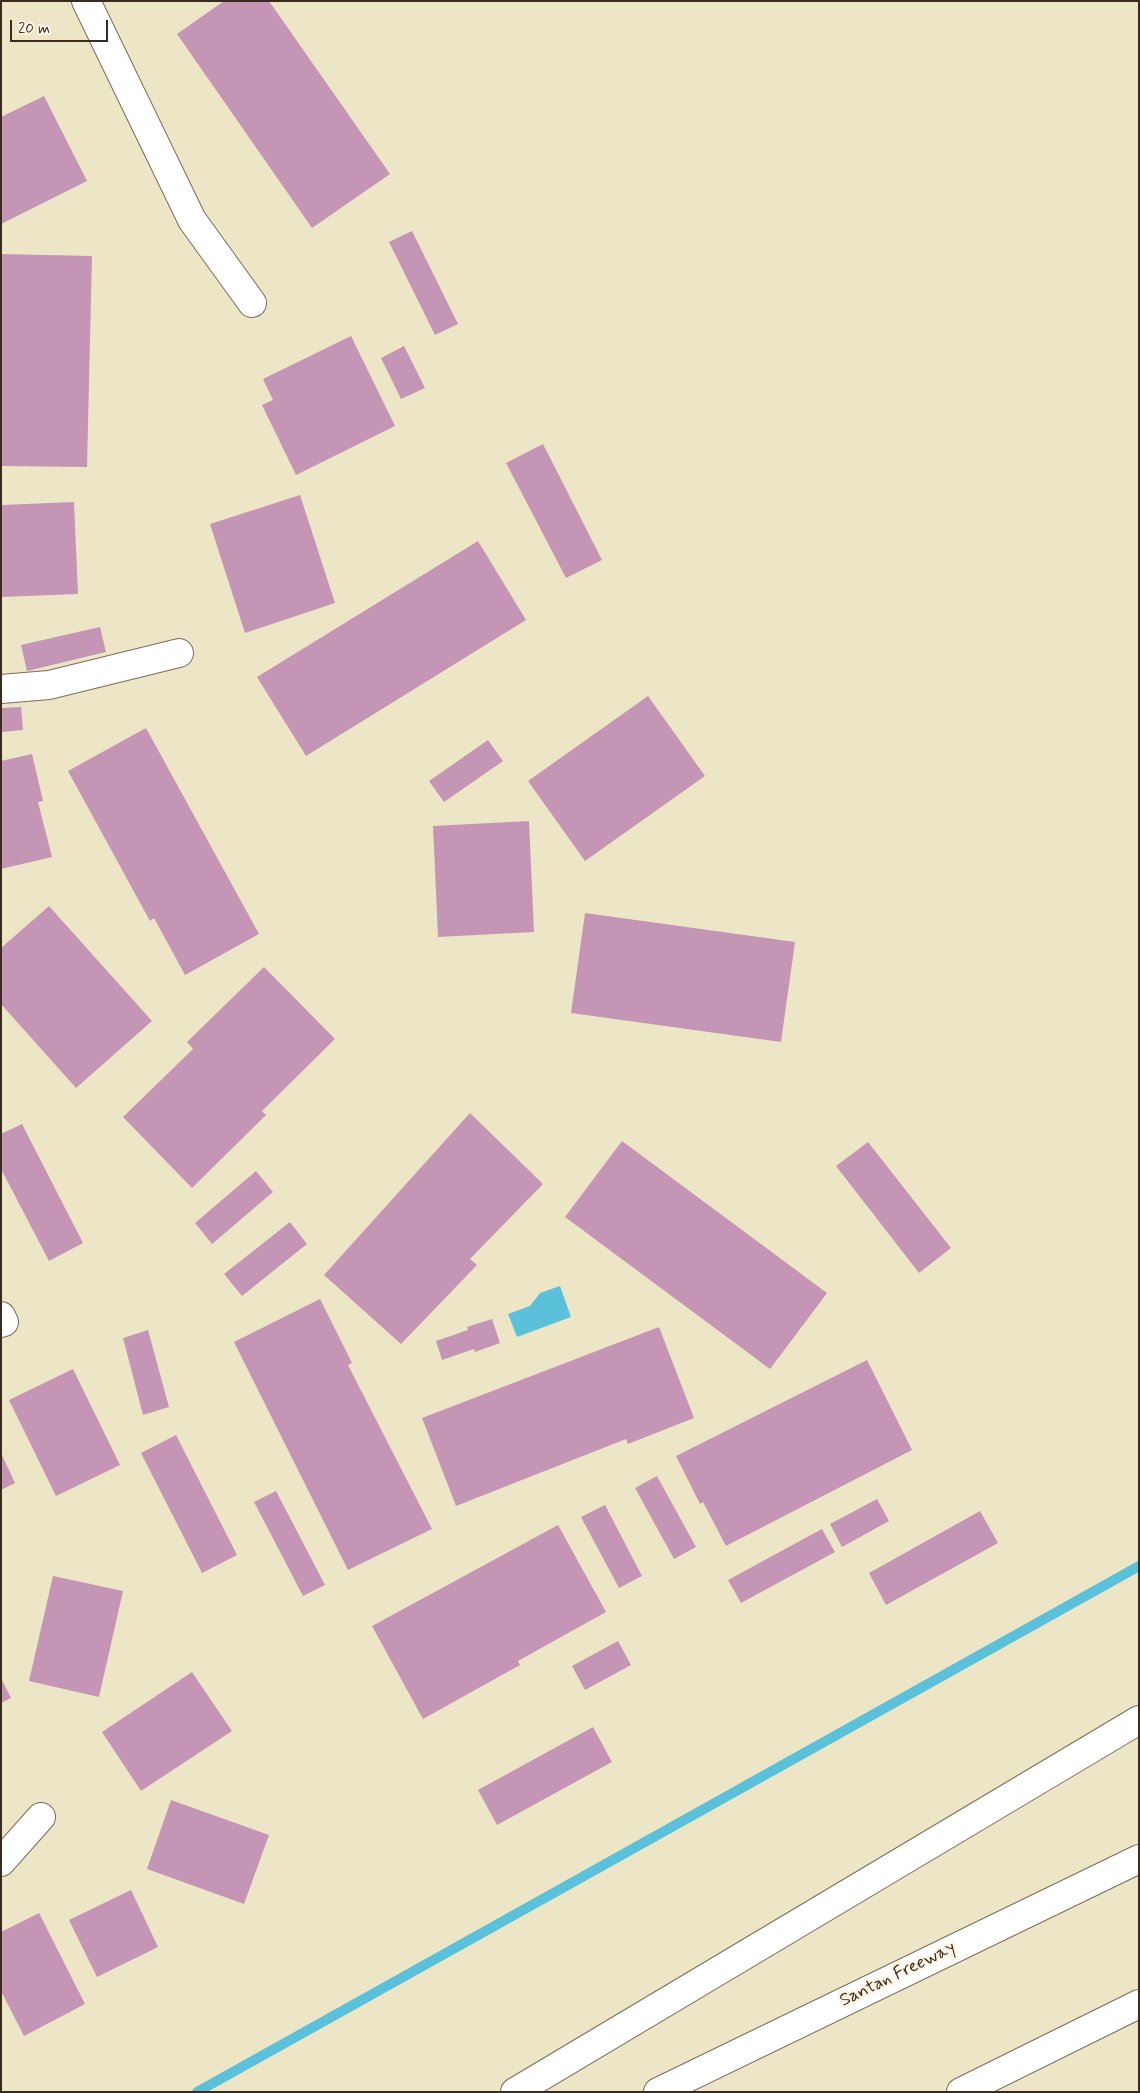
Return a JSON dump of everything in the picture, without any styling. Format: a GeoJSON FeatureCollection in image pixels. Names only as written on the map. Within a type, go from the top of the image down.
{"type":"FeatureCollection","features":[{"type":"Feature","properties":{"kind":"main road"},"geometry":{"type":"LineString","coordinates":[[86,1],[192,220],[252,303]]}},
{"type":"Feature","properties":{"kind":"main road"},"geometry":{"type":"LineString","coordinates":[[1,689],[49,685],[179,653]]}},
{"type":"Feature","properties":{"kind":"main road"},"geometry":{"type":"LineString","coordinates":[[515,2092],[1139,1720]]}},
{"type":"Feature","properties":{"kind":"main road"},"geometry":{"type":"LineString","coordinates":[[1,1862],[41,1817]]}},
{"type":"Feature","properties":{"kind":"main road","name":"Santan Freeway"},"geometry":{"type":"LineString","coordinates":[[658,2092],[1139,1859]]}},
{"type":"Feature","properties":{"kind":"main road"},"geometry":{"type":"LineString","coordinates":[[961,2092],[1139,2004]]}},
{"type":"Feature","properties":{"kind":"water"},"geometry":{"type":"Polygon","coordinates":[[[560,1286],[571,1317],[517,1337],[508,1314],[530,1306],[540,1293],[560,1286]]]}},
{"type":"Feature","properties":{"kind":"building"},"geometry":{"type":"Polygon","coordinates":[[[224,1],[269,1],[390,174],[312,228],[177,34],[224,1]]]}},
{"type":"Feature","properties":{"kind":"building"},"geometry":{"type":"Polygon","coordinates":[[[44,96],[87,181],[1,224],[1,117],[44,96]]]}},
{"type":"Feature","properties":{"kind":"building"},"geometry":{"type":"Polygon","coordinates":[[[412,231],[458,324],[435,335],[389,242],[412,231]]]}},
{"type":"Feature","properties":{"kind":"building"},"geometry":{"type":"Polygon","coordinates":[[[1,254],[92,256],[87,467],[1,466],[1,254]]]}},
{"type":"Feature","properties":{"kind":"building"},"geometry":{"type":"Polygon","coordinates":[[[351,336],[395,426],[296,475],[262,405],[273,400],[263,379],[351,336]]]}},
{"type":"Feature","properties":{"kind":"building"},"geometry":{"type":"Polygon","coordinates":[[[404,346],[425,388],[401,399],[381,358],[404,346]]]}},
{"type":"Feature","properties":{"kind":"building"},"geometry":{"type":"Polygon","coordinates":[[[543,444],[602,560],[566,578],[506,463],[543,444]]]}},
{"type":"Feature","properties":{"kind":"building"},"geometry":{"type":"Polygon","coordinates":[[[300,495],[335,603],[245,633],[210,524],[300,495]]]}},
{"type":"Feature","properties":{"kind":"building"},"geometry":{"type":"Polygon","coordinates":[[[74,502],[78,594],[1,597],[1,505],[74,502]]]}},
{"type":"Feature","properties":{"kind":"building"},"geometry":{"type":"Polygon","coordinates":[[[478,541],[526,620],[306,756],[257,677],[478,541]]]}},
{"type":"Feature","properties":{"kind":"building"},"geometry":{"type":"Polygon","coordinates":[[[100,627],[106,652],[27,671],[21,645],[100,627]]]}},
{"type":"Feature","properties":{"kind":"building"},"geometry":{"type":"Polygon","coordinates":[[[648,696],[705,776],[585,861],[528,781],[648,696]]]}},
{"type":"Feature","properties":{"kind":"building"},"geometry":{"type":"Polygon","coordinates":[[[21,707],[23,730],[1,732],[1,708],[21,707]]]}},
{"type":"Feature","properties":{"kind":"building"},"geometry":{"type":"Polygon","coordinates":[[[146,728],[259,934],[185,975],[154,918],[150,921],[68,771],[146,728]]]}},
{"type":"Feature","properties":{"kind":"building"},"geometry":{"type":"Polygon","coordinates":[[[488,740],[503,761],[444,802],[429,781],[488,740]]]}},
{"type":"Feature","properties":{"kind":"building"},"geometry":{"type":"Polygon","coordinates":[[[32,754],[43,801],[38,802],[52,857],[1,869],[1,761],[32,754]]]}},
{"type":"Feature","properties":{"kind":"building"},"geometry":{"type":"Polygon","coordinates":[[[529,821],[534,932],[438,937],[433,826],[529,821]]]}},
{"type":"Feature","properties":{"kind":"building"},"geometry":{"type":"Polygon","coordinates":[[[49,906],[152,1021],[76,1088],[1,1004],[1,948],[49,906]]]}},
{"type":"Feature","properties":{"kind":"building"},"geometry":{"type":"Polygon","coordinates":[[[585,913],[795,942],[781,1042],[571,1013],[585,913]]]}},
{"type":"Feature","properties":{"kind":"building"},"geometry":{"type":"Polygon","coordinates":[[[264,967],[335,1039],[262,1111],[266,1115],[192,1188],[123,1117],[193,1049],[187,1042],[264,967]]]}},
{"type":"Feature","properties":{"kind":"building"},"geometry":{"type":"Polygon","coordinates":[[[470,1113],[543,1184],[470,1259],[477,1265],[401,1344],[324,1275],[470,1113]]]}},
{"type":"Feature","properties":{"kind":"building"},"geometry":{"type":"Polygon","coordinates":[[[22,1124],[83,1243],[49,1261],[1,1169],[1,1134],[22,1124]]]}},
{"type":"Feature","properties":{"kind":"building"},"geometry":{"type":"Polygon","coordinates":[[[622,1141],[827,1293],[770,1369],[565,1217],[622,1141]]]}},
{"type":"Feature","properties":{"kind":"building"},"geometry":{"type":"Polygon","coordinates":[[[868,1142],[951,1248],[919,1273],[836,1166],[868,1142]]]}},
{"type":"Feature","properties":{"kind":"building"},"geometry":{"type":"Polygon","coordinates":[[[256,1171],[273,1192],[212,1244],[195,1223],[256,1171]]]}},
{"type":"Feature","properties":{"kind":"building"},"geometry":{"type":"Polygon","coordinates":[[[290,1222],[307,1244],[242,1296],[224,1274],[290,1222]]]}},
{"type":"Feature","properties":{"kind":"building"},"geometry":{"type":"Polygon","coordinates":[[[320,1299],[352,1363],[348,1365],[432,1529],[348,1570],[234,1342],[320,1299]]]}},
{"type":"Feature","properties":{"kind":"building"},"geometry":{"type":"Polygon","coordinates":[[[492,1319],[500,1343],[475,1352],[474,1349],[442,1360],[436,1341],[468,1330],[467,1327],[492,1319]]]}},
{"type":"Feature","properties":{"kind":"building"},"geometry":{"type":"Polygon","coordinates":[[[659,1327],[694,1418],[628,1444],[626,1439],[456,1506],[422,1418],[659,1327]]]}},
{"type":"Feature","properties":{"kind":"building"},"geometry":{"type":"Polygon","coordinates":[[[148,1330],[169,1407],[143,1415],[123,1338],[148,1330]]]}},
{"type":"Feature","properties":{"kind":"building"},"geometry":{"type":"Polygon","coordinates":[[[867,1360],[912,1450],[726,1546],[703,1502],[700,1504],[676,1456],[867,1360]]]}},
{"type":"Feature","properties":{"kind":"building"},"geometry":{"type":"Polygon","coordinates":[[[73,1369],[120,1465],[56,1496],[9,1400],[73,1369]]]}},
{"type":"Feature","properties":{"kind":"building"},"geometry":{"type":"Polygon","coordinates":[[[176,1435],[237,1555],[202,1573],[141,1453],[176,1435]]]}},
{"type":"Feature","properties":{"kind":"building"},"geometry":{"type":"Polygon","coordinates":[[[1,1453],[15,1483],[1,1490],[1,1453]]]}},
{"type":"Feature","properties":{"kind":"building"},"geometry":{"type":"Polygon","coordinates":[[[657,1476],[696,1547],[674,1559],[635,1488],[657,1476]]]}},
{"type":"Feature","properties":{"kind":"building"},"geometry":{"type":"Polygon","coordinates":[[[276,1491],[325,1585],[303,1596],[254,1502],[276,1491]]]}},
{"type":"Feature","properties":{"kind":"building"},"geometry":{"type":"Polygon","coordinates":[[[877,1499],[889,1521],[842,1547],[830,1524],[877,1499]]]}},
{"type":"Feature","properties":{"kind":"building"},"geometry":{"type":"Polygon","coordinates":[[[605,1505],[642,1576],[619,1588],[581,1517],[605,1505]]]}},
{"type":"Feature","properties":{"kind":"building"},"geometry":{"type":"Polygon","coordinates":[[[980,1511],[998,1543],[886,1605],[869,1573],[980,1511]]]}},
{"type":"Feature","properties":{"kind":"building"},"geometry":{"type":"Polygon","coordinates":[[[558,1525],[606,1612],[518,1661],[520,1665],[423,1719],[372,1626],[558,1525]]]}},
{"type":"Feature","properties":{"kind":"building"},"geometry":{"type":"Polygon","coordinates":[[[822,1529],[835,1552],[741,1603],[728,1580],[822,1529]]]}},
{"type":"Feature","properties":{"kind":"building"},"geometry":{"type":"Polygon","coordinates":[[[53,1576],[123,1591],[99,1697],[29,1681],[53,1576]]]}},
{"type":"Feature","properties":{"kind":"building"},"geometry":{"type":"Polygon","coordinates":[[[618,1641],[631,1665],[585,1690],[572,1666],[618,1641]]]}},
{"type":"Feature","properties":{"kind":"building"},"geometry":{"type":"Polygon","coordinates":[[[192,1672],[232,1731],[141,1791],[102,1732],[192,1672]]]}},
{"type":"Feature","properties":{"kind":"building"},"geometry":{"type":"Polygon","coordinates":[[[1,1678],[11,1698],[1,1703],[1,1678]]]}},
{"type":"Feature","properties":{"kind":"building"},"geometry":{"type":"Polygon","coordinates":[[[593,1727],[612,1762],[497,1825],[478,1790],[593,1727]]]}},
{"type":"Feature","properties":{"kind":"building"},"geometry":{"type":"Polygon","coordinates":[[[171,1800],[269,1835],[244,1904],[147,1869],[171,1800]]]}},
{"type":"Feature","properties":{"kind":"building"},"geometry":{"type":"Polygon","coordinates":[[[131,1890],[158,1947],[97,1977],[69,1920],[131,1890]]]}},
{"type":"Feature","properties":{"kind":"building"},"geometry":{"type":"Polygon","coordinates":[[[39,1913],[85,2004],[24,2036],[1,1991],[1,1932],[39,1913]]]}},
{"type":"Feature","properties":{"kind":"waterway"},"geometry":{"type":"LineString","coordinates":[[197,2092],[1139,1566]]}}]}
